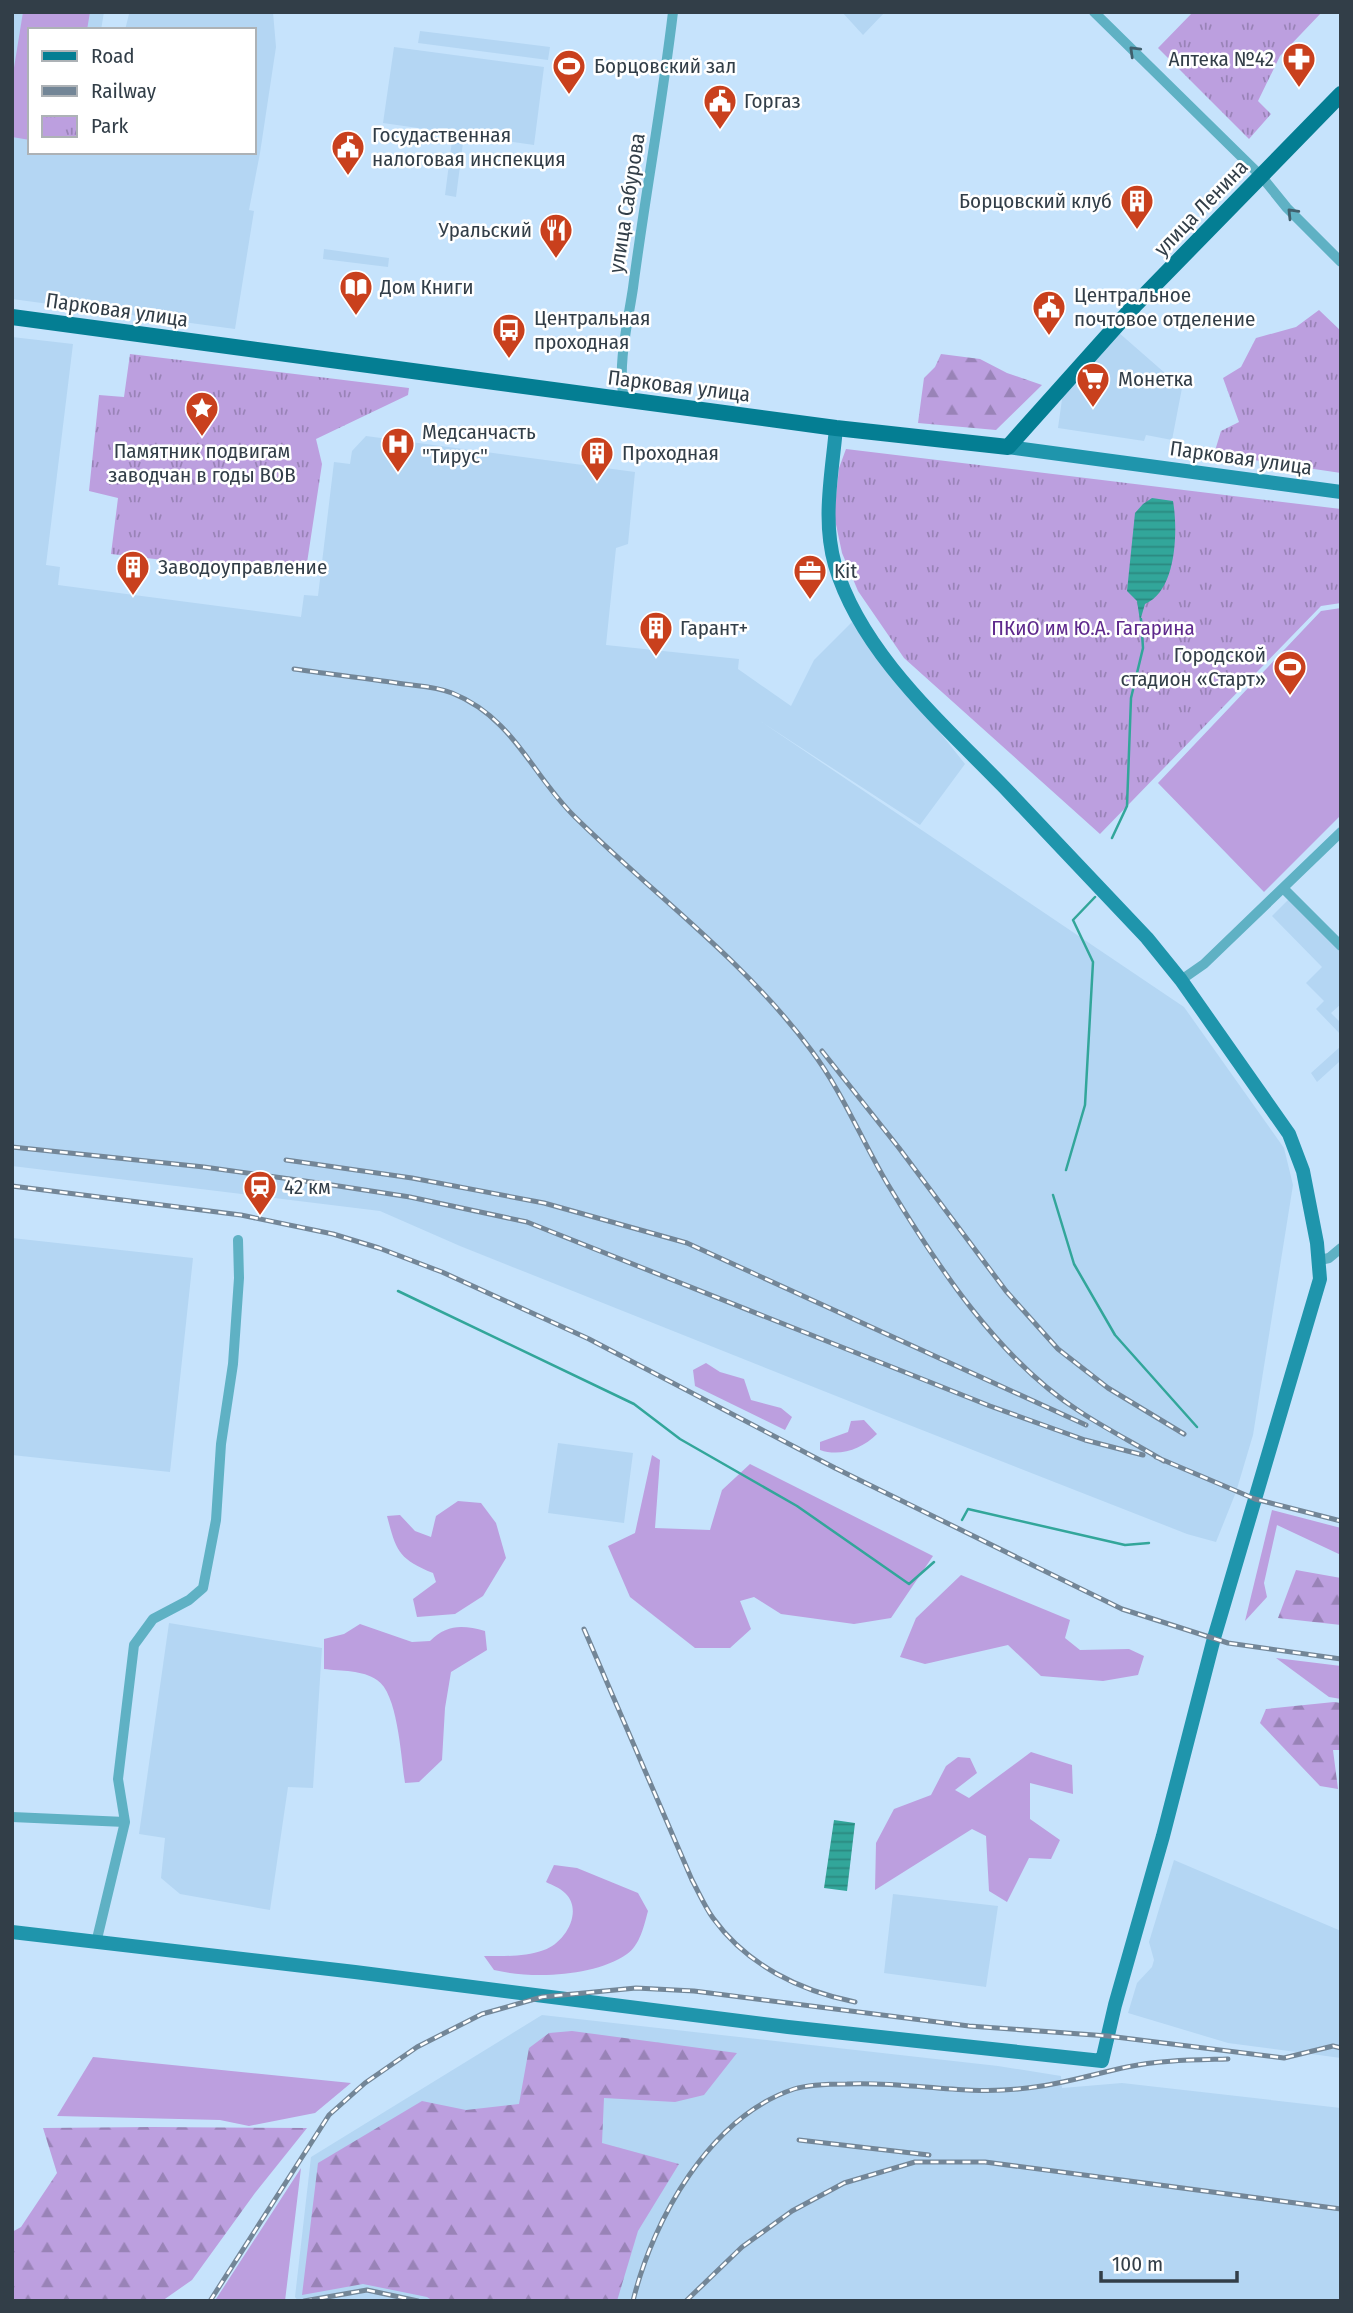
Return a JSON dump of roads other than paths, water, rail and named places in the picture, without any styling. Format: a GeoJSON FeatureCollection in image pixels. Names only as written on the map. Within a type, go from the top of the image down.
{"type":"FeatureCollection","features":[{"type":"Feature","properties":{"kind":"main road","name":"улица Ленина"},"geometry":{"type":"LineString","coordinates":[[1008,447],[1135,305],[1341,94]]}},
{"type":"Feature","properties":{"kind":"main road","name":"Парковая улица"},"geometry":{"type":"LineString","coordinates":[[12,317],[836,428],[1008,447]]}},
{"type":"Feature","properties":{"kind":"street","name":"улица Сабурова"},"geometry":{"type":"LineString","coordinates":[[624,399],[621,384],[627,333],[673,12]]}},
{"type":"Feature","properties":{"kind":"street"},"geometry":{"type":"LineString","coordinates":[[1094,12],[1262,177],[1287,208],[1341,262]]}},
{"type":"Feature","properties":{"kind":"street"},"geometry":{"type":"LineString","coordinates":[[12,1932],[355,1972],[774,2026],[1102,2061],[1214,1638],[1320,1279],[1320,1260],[1303,1171],[1289,1134],[1181,980],[1147,938],[916,697],[877,645],[849,601],[835,564],[827,520],[836,428]]}},
{"type":"Feature","properties":{"kind":"street","name":"Парковая улица"},"geometry":{"type":"LineString","coordinates":[[1008,447],[1341,492]]}},
{"type":"Feature","properties":{"kind":"street"},"geometry":{"type":"LineString","coordinates":[[1181,980],[1203,964],[1341,831]]}},
{"type":"Feature","properties":{"kind":"street"},"geometry":{"type":"LineString","coordinates":[[1283,888],[1341,946]]}},
{"type":"Feature","properties":{"kind":"street"},"geometry":{"type":"LineString","coordinates":[[96,1943],[125,1822],[118,1779],[134,1645],[153,1619],[189,1600],[203,1588],[216,1520],[221,1444],[233,1364],[238,1240]]}},
{"type":"Feature","properties":{"kind":"street"},"geometry":{"type":"LineString","coordinates":[[1320,1260],[1329,1258],[1341,1248]]}},
{"type":"Feature","properties":{"kind":"street"},"geometry":{"type":"LineString","coordinates":[[12,1817],[125,1822]]}},
{"type":"Feature","properties":{"kind":"waterway"},"geometry":{"type":"LineString","coordinates":[[1112,838],[1127,806],[1131,698],[1143,648],[1141,619]]}},
{"type":"Feature","properties":{"kind":"waterway"},"geometry":{"type":"LineString","coordinates":[[1066,1170],[1085,1105],[1093,962],[1073,920],[1095,897]]}},
{"type":"Feature","properties":{"kind":"waterway"},"geometry":{"type":"LineString","coordinates":[[1053,1195],[1074,1264],[1115,1335],[1197,1427]]}},
{"type":"Feature","properties":{"kind":"waterway"},"geometry":{"type":"LineString","coordinates":[[398,1291],[634,1404],[680,1439],[797,1506],[909,1584],[934,1562]]}},
{"type":"Feature","properties":{"kind":"waterway"},"geometry":{"type":"LineString","coordinates":[[962,1520],[968,1509],[1125,1545],[1149,1543]]}},
{"type":"Feature","properties":{"kind":"railway"},"geometry":{"type":"LineString","coordinates":[[294,669],[439,689],[473,704],[491,717],[507,732],[575,817],[728,957],[785,1017],[832,1082],[887,1183],[926,1245],[971,1308],[996,1337],[1050,1390],[1089,1418],[1164,1461]]}},
{"type":"Feature","properties":{"kind":"railway"},"geometry":{"type":"LineString","coordinates":[[822,1051],[1006,1291],[1058,1349],[1108,1388],[1184,1434]]}},
{"type":"Feature","properties":{"kind":"railway"},"geometry":{"type":"LineString","coordinates":[[12,1147],[204,1167],[319,1183],[410,1197],[527,1222],[990,1406],[1085,1440],[1143,1455]]}},
{"type":"Feature","properties":{"kind":"railway"},"geometry":{"type":"LineString","coordinates":[[286,1160],[412,1178],[544,1203],[687,1243],[1086,1425]]}},
{"type":"Feature","properties":{"kind":"railway"},"geometry":{"type":"LineString","coordinates":[[12,1186],[241,1215],[333,1234],[379,1248],[442,1272],[589,1339],[835,1468],[1122,1609],[1228,1643],[1341,1659]]}},
{"type":"Feature","properties":{"kind":"railway"},"geometry":{"type":"LineString","coordinates":[[1156,1457],[1255,1499],[1341,1521]]}},
{"type":"Feature","properties":{"kind":"railway"},"geometry":{"type":"LineString","coordinates":[[584,1629],[692,1880],[713,1918],[742,1949],[776,1974],[814,1991],[855,2002]]}},
{"type":"Feature","properties":{"kind":"railway"},"geometry":{"type":"LineString","coordinates":[[210,2301],[329,2115],[365,2083],[417,2047],[482,2014],[542,1997],[636,1988],[694,1991],[969,2026],[1108,2036],[1284,2058],[1333,2046],[1341,2048]]}},
{"type":"Feature","properties":{"kind":"railway"},"geometry":{"type":"LineString","coordinates":[[633,2301],[642,2269],[671,2205],[711,2147],[736,2122],[764,2103],[794,2089],[820,2085],[868,2084],[975,2090],[1018,2089],[1139,2065],[1228,2059]]}},
{"type":"Feature","properties":{"kind":"railway"},"geometry":{"type":"LineString","coordinates":[[799,2140],[929,2155]]}},
{"type":"Feature","properties":{"kind":"railway"},"geometry":{"type":"LineString","coordinates":[[686,2301],[742,2247],[792,2211],[844,2183],[915,2162],[985,2162],[1341,2209]]}},
{"type":"Feature","properties":{"kind":"railway"},"geometry":{"type":"LineString","coordinates":[[304,2301],[367,2290],[418,2301]]}},
{"type":"Feature","properties":{"kind":"place","name":"Аптека №42"},"geometry":{"type":"Point","coordinates":[1299,89]}},
{"type":"Feature","properties":{"kind":"place","name":"Борцовский зал"},"geometry":{"type":"Point","coordinates":[569,96]}},
{"type":"Feature","properties":{"kind":"place","name":"Горгаз"},"geometry":{"type":"Point","coordinates":[720,131]}},
{"type":"Feature","properties":{"kind":"place","name":"Госудаственная налоговая инспекция"},"geometry":{"type":"Point","coordinates":[348,177]}},
{"type":"Feature","properties":{"kind":"place","name":"Борцовский клуб"},"geometry":{"type":"Point","coordinates":[1137,231]}},
{"type":"Feature","properties":{"kind":"place","name":"Уральский"},"geometry":{"type":"Point","coordinates":[556,260]}},
{"type":"Feature","properties":{"kind":"place","name":"Дом Книги"},"geometry":{"type":"Point","coordinates":[356,317]}},
{"type":"Feature","properties":{"kind":"place","name":"Центральное почтовое отделение"},"geometry":{"type":"Point","coordinates":[1049,337]}},
{"type":"Feature","properties":{"kind":"place","name":"Центральная проходная"},"geometry":{"type":"Point","coordinates":[509,360]}},
{"type":"Feature","properties":{"kind":"place","name":"Монетка"},"geometry":{"type":"Point","coordinates":[1093,409]}},
{"type":"Feature","properties":{"kind":"place","name":"Памятник подвигам заводчан в годы ВОВ"},"geometry":{"type":"Point","coordinates":[202,438]}},
{"type":"Feature","properties":{"kind":"place","name":"Медсанчасть \"Тирус\""},"geometry":{"type":"Point","coordinates":[398,474]}},
{"type":"Feature","properties":{"kind":"place","name":"Проходная"},"geometry":{"type":"Point","coordinates":[597,483]}},
{"type":"Feature","properties":{"kind":"place","name":"Заводоуправление"},"geometry":{"type":"Point","coordinates":[133,597]}},
{"type":"Feature","properties":{"kind":"place","name":"Kit"},"geometry":{"type":"Point","coordinates":[810,601]}},
{"type":"Feature","properties":{"kind":"place","name":"Гарант+"},"geometry":{"type":"Point","coordinates":[656,658]}},
{"type":"Feature","properties":{"kind":"place","name":"Городской стадион «Старт»"},"geometry":{"type":"Point","coordinates":[1290,697]}},
{"type":"Feature","properties":{"kind":"place","name":"42 км"},"geometry":{"type":"Point","coordinates":[260,1217]}},
{"type":"Feature","properties":{"kind":"park label","name":"ПКиО им Ю.А. Гагарина"},"geometry":{"type":"Point","coordinates":[1093,628]}}]}
